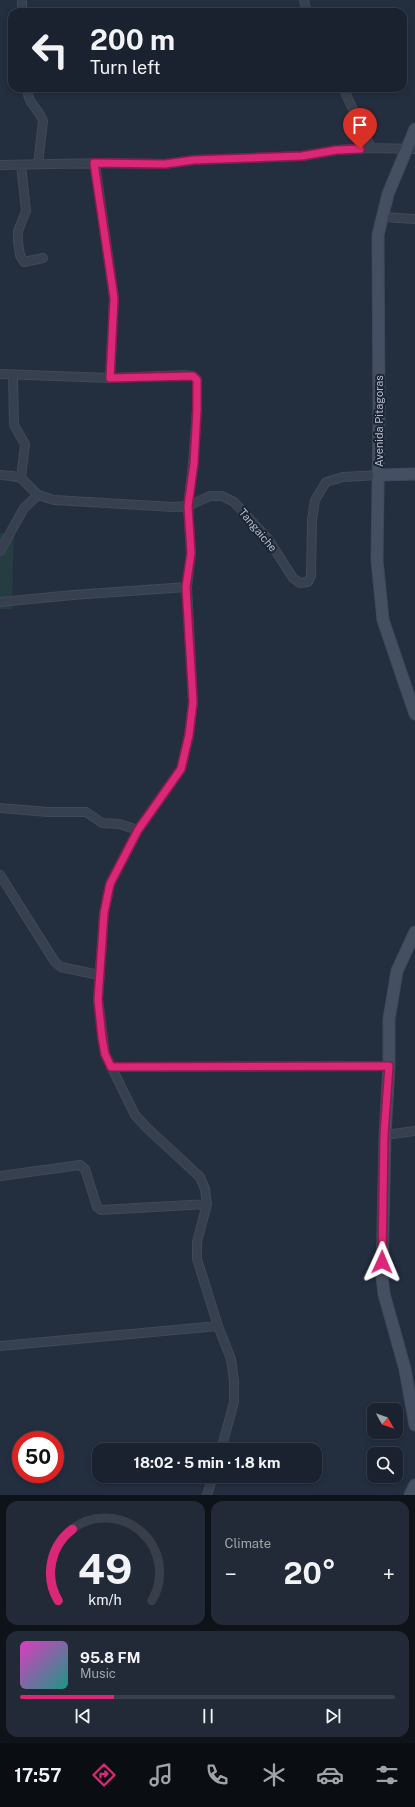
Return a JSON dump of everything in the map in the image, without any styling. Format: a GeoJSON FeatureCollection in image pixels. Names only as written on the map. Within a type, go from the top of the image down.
{"type":"FeatureCollection","features":[{"type":"Feature","properties":{"kind":"main road","name":"Avenida Pitagoras"},"geometry":{"type":"LineString","coordinates":[[415,129],[411,148],[388,194],[378,235],[379,475],[377,560],[383,620],[415,714]]}},
{"type":"Feature","properties":{"kind":"main road"},"geometry":{"type":"LineString","coordinates":[[379,475],[415,474]]}},
{"type":"Feature","properties":{"kind":"main road"},"geometry":{"type":"LineString","coordinates":[[415,932],[412,946],[397,971],[389,1019],[389,1066],[384,1135],[382,1284],[405,1369],[415,1425]]}},
{"type":"Feature","properties":{"kind":"main road"},"geometry":{"type":"LineString","coordinates":[[410,1495],[415,1485]]}},
{"type":"Feature","properties":{"kind":"street"},"geometry":{"type":"LineString","coordinates":[[28,92],[29,100],[44,121],[38,164]]}},
{"type":"Feature","properties":{"kind":"street"},"geometry":{"type":"LineString","coordinates":[[345,92],[372,148]]}},
{"type":"Feature","properties":{"kind":"street"},"geometry":{"type":"LineString","coordinates":[[0,165],[94,163],[165,164],[194,160],[302,156],[337,150],[411,148]]}},
{"type":"Feature","properties":{"kind":"street"},"geometry":{"type":"LineString","coordinates":[[94,163],[114,298],[110,378]]}},
{"type":"Feature","properties":{"kind":"street"},"geometry":{"type":"LineString","coordinates":[[21,165],[26,211],[18,231],[20,255],[24,262],[43,258]]}},
{"type":"Feature","properties":{"kind":"street"},"geometry":{"type":"LineString","coordinates":[[383,217],[415,219]]}},
{"type":"Feature","properties":{"kind":"street"},"geometry":{"type":"LineString","coordinates":[[0,374],[110,378],[184,375],[193,376],[197,380],[194,463],[188,506],[191,553],[186,587],[193,702],[189,735],[181,769],[138,830],[110,884],[104,913],[98,1000],[105,1054],[135,1115],[200,1177],[206,1189],[207,1204],[197,1242],[197,1259],[218,1326],[231,1359],[234,1381],[234,1402],[222,1443]]}},
{"type":"Feature","properties":{"kind":"street"},"geometry":{"type":"LineString","coordinates":[[13,375],[14,425],[25,444],[21,478]]}},
{"type":"Feature","properties":{"kind":"street"},"geometry":{"type":"LineString","coordinates":[[0,475],[21,478],[38,496],[24,508],[0,551]]}},
{"type":"Feature","properties":{"kind":"street","name":"Tangaiche"},"geometry":{"type":"LineString","coordinates":[[38,496],[54,500],[173,507],[188,506],[210,496],[222,496],[234,502],[268,538],[293,578],[300,583],[308,582],[311,576],[312,520],[315,500],[326,482],[343,477],[379,475]]}},
{"type":"Feature","properties":{"kind":"street"},"geometry":{"type":"LineString","coordinates":[[0,602],[186,587]]}},
{"type":"Feature","properties":{"kind":"street"},"geometry":{"type":"LineString","coordinates":[[0,808],[48,812],[86,812],[102,822],[119,824],[138,830]]}},
{"type":"Feature","properties":{"kind":"street"},"geometry":{"type":"LineString","coordinates":[[0,876],[55,962],[61,967],[99,975]]}},
{"type":"Feature","properties":{"kind":"street"},"geometry":{"type":"LineString","coordinates":[[111,1067],[389,1066]]}},
{"type":"Feature","properties":{"kind":"street"},"geometry":{"type":"LineString","coordinates":[[384,1135],[415,1131]]}},
{"type":"Feature","properties":{"kind":"street"},"geometry":{"type":"LineString","coordinates":[[0,1176],[80,1165],[85,1169],[96,1207],[101,1210],[207,1204]]}},
{"type":"Feature","properties":{"kind":"street"},"geometry":{"type":"LineString","coordinates":[[0,1346],[218,1326]]}},
{"type":"Feature","properties":{"kind":"street"},"geometry":{"type":"LineString","coordinates":[[207,1495],[211,1483]]}},
{"type":"Feature","properties":{"kind":"green space"},"geometry":{"type":"Polygon","coordinates":[[[0,533],[14,533],[12,609],[0,609],[0,533]]]}},
{"type":"Feature","properties":{"kind":"route"},"geometry":{"type":"LineString","coordinates":[[360,149],[337,150],[302,156],[260,159],[194,160],[165,164],[139,165],[94,163],[101,221],[114,298],[110,378],[184,375],[193,376],[197,380],[194,463],[188,506],[191,553],[186,587],[193,702],[189,735],[181,769],[138,830],[110,884],[104,913],[98,1000],[105,1054],[111,1067],[389,1066],[384,1135],[382,1262]]}}]}
